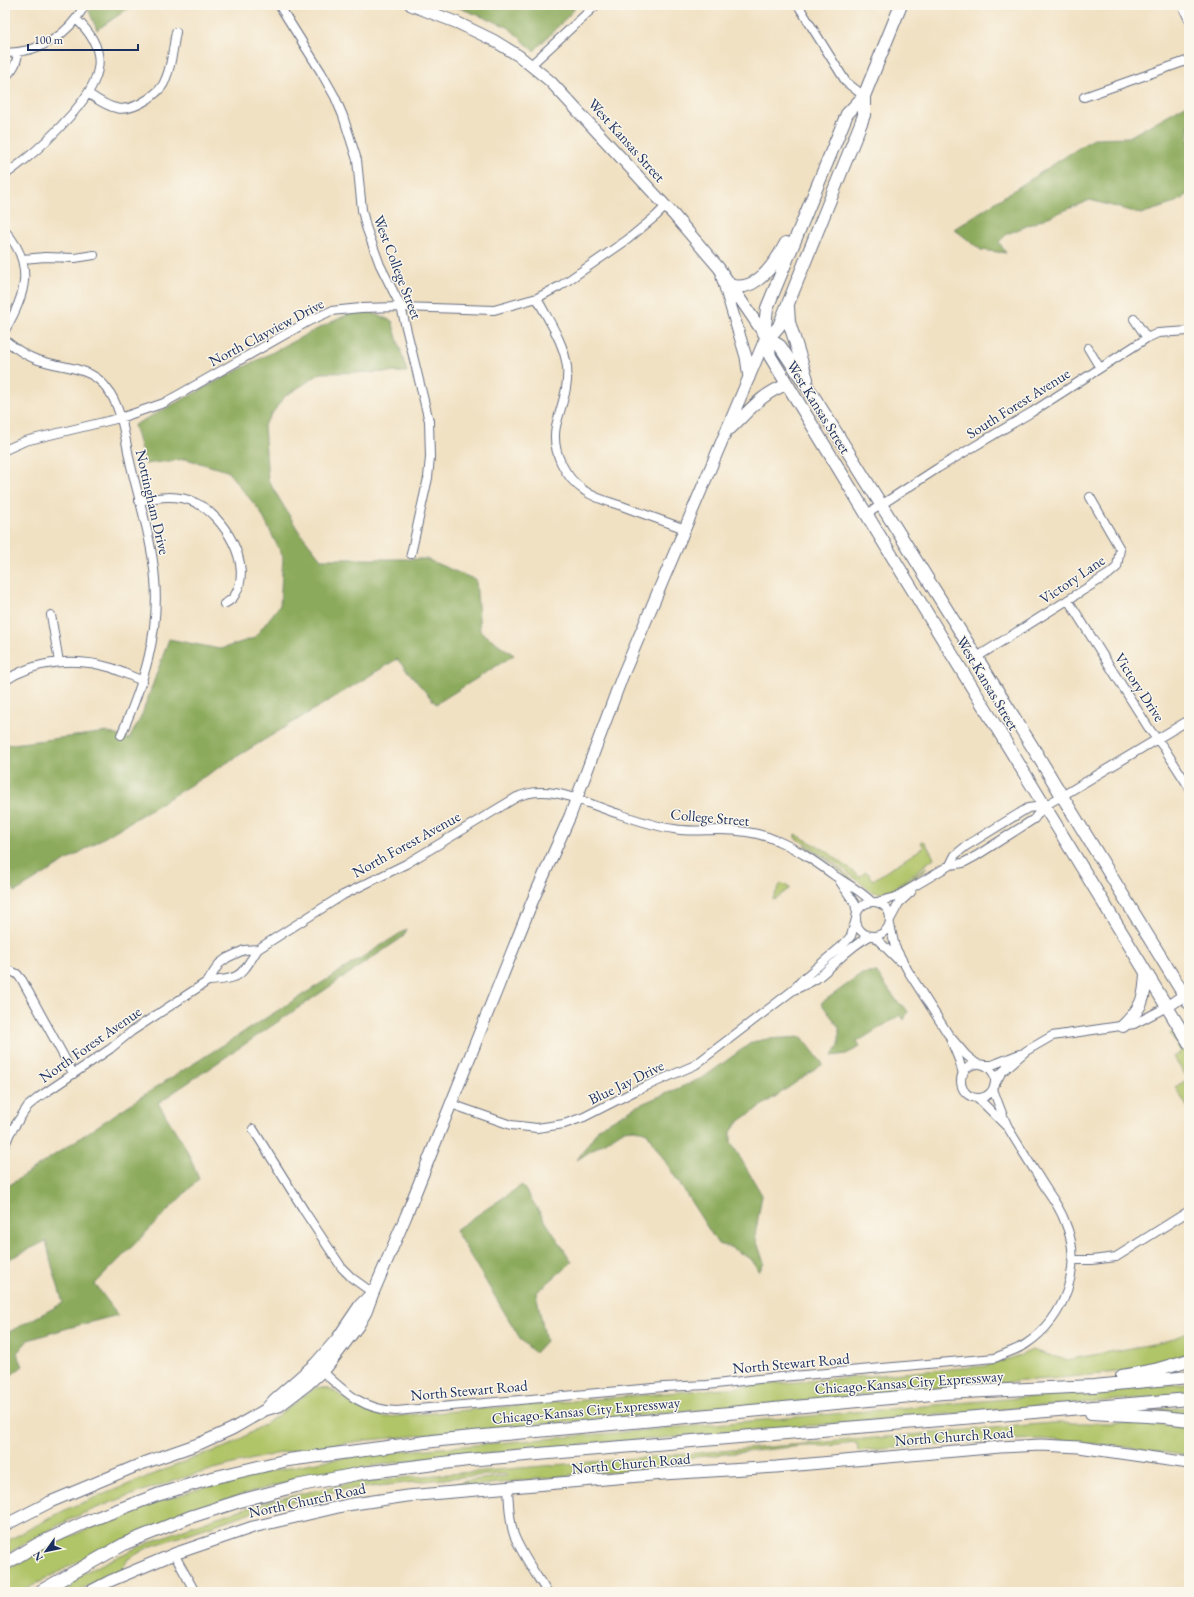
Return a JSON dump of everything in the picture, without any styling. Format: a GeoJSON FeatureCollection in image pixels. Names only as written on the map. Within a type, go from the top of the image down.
{"type":"FeatureCollection","features":[{"type":"Feature","properties":{"kind":"highway"},"geometry":{"type":"LineString","coordinates":[[864,96],[847,114],[767,308],[765,321],[766,337],[774,332],[778,326],[864,116],[864,96],[900,5]]}},
{"type":"Feature","properties":{"kind":"highway"},"geometry":{"type":"LineString","coordinates":[[733,286],[747,286],[767,272],[776,261],[790,236],[803,220]]}},
{"type":"Feature","properties":{"kind":"highway"},"geometry":{"type":"LineString","coordinates":[[788,302],[787,313],[789,322],[812,394]]}},
{"type":"Feature","properties":{"kind":"highway","name":"West Kansas Street"},"geometry":{"type":"LineString","coordinates":[[766,337],[770,356],[787,385],[1189,1043]]}},
{"type":"Feature","properties":{"kind":"highway","name":"West Kansas Street"},"geometry":{"type":"LineString","coordinates":[[766,337],[780,346],[812,394],[1035,749],[1062,796],[1187,997]]}},
{"type":"Feature","properties":{"kind":"highway"},"geometry":{"type":"LineString","coordinates":[[1124,1026],[1142,1004],[1146,989],[1146,973]]}},
{"type":"Feature","properties":{"kind":"highway"},"geometry":{"type":"LineString","coordinates":[[1094,1386],[1118,1377],[1156,1370],[1189,1360]]}},
{"type":"Feature","properties":{"kind":"highway","name":"Chicago-Kansas City Expressway"},"geometry":{"type":"LineString","coordinates":[[5,1564],[38,1544],[86,1522],[158,1495],[212,1478],[288,1460],[441,1440],[888,1398],[1094,1386],[1189,1377]]}},
{"type":"Feature","properties":{"kind":"highway"},"geometry":{"type":"LineString","coordinates":[[39,1592],[126,1543],[190,1517],[243,1500],[296,1486],[362,1474],[468,1460],[1189,1399]]}},
{"type":"Feature","properties":{"kind":"highway"},"geometry":{"type":"LineString","coordinates":[[1064,1410],[1104,1415],[1164,1417],[1189,1420]]}},
{"type":"Feature","properties":{"kind":"main road","name":"West Kansas Street"},"geometry":{"type":"LineString","coordinates":[[411,5],[482,34],[531,65],[561,91],[666,206],[719,268],[733,286],[766,337]]}},
{"type":"Feature","properties":{"kind":"main road"},"geometry":{"type":"LineString","coordinates":[[719,268],[746,357],[749,379]]}},
{"type":"Feature","properties":{"kind":"main road"},"geometry":{"type":"LineString","coordinates":[[5,1526],[50,1502],[141,1464],[201,1444],[232,1429],[265,1410],[279,1406],[322,1371],[342,1349],[358,1326],[366,1312],[406,1216],[529,909],[570,816],[622,678],[766,337]]}},
{"type":"Feature","properties":{"kind":"main road"},"geometry":{"type":"LineString","coordinates":[[726,433],[769,394],[778,388],[787,385]]}},
{"type":"Feature","properties":{"kind":"main road"},"geometry":{"type":"LineString","coordinates":[[1167,1007],[1187,997]]}},
{"type":"Feature","properties":{"kind":"main road"},"geometry":{"type":"LineString","coordinates":[[265,1410],[274,1400],[315,1364],[337,1339],[360,1305],[373,1293]]}},
{"type":"Feature","properties":{"kind":"main road","name":"North Church Road"},"geometry":{"type":"LineString","coordinates":[[89,1592],[110,1581],[174,1554],[253,1527],[347,1505],[407,1496],[1000,1447],[1041,1445],[1078,1447],[1189,1463]]}},
{"type":"Feature","properties":{"kind":"street"},"geometry":{"type":"LineString","coordinates":[[5,53],[33,49],[47,44],[59,36],[76,19],[85,5]]}},
{"type":"Feature","properties":{"kind":"street","name":"West College Street"},"geometry":{"type":"LineString","coordinates":[[279,5],[336,97],[357,160],[362,210],[366,227],[380,265],[401,307],[429,421],[431,442],[428,478],[411,554]]}},
{"type":"Feature","properties":{"kind":"street"},"geometry":{"type":"LineString","coordinates":[[531,65],[596,5]]}},
{"type":"Feature","properties":{"kind":"street"},"geometry":{"type":"LineString","coordinates":[[798,5],[846,82],[864,96]]}},
{"type":"Feature","properties":{"kind":"street"},"geometry":{"type":"LineString","coordinates":[[1182,5],[1189,20]]}},
{"type":"Feature","properties":{"kind":"street"},"geometry":{"type":"LineString","coordinates":[[5,176],[53,135],[89,94],[95,82],[99,57],[91,36],[76,19]]}},
{"type":"Feature","properties":{"kind":"street"},"geometry":{"type":"LineString","coordinates":[[89,94],[112,107],[122,110],[134,107],[152,96],[161,88],[166,79],[176,32]]}},
{"type":"Feature","properties":{"kind":"street"},"geometry":{"type":"LineString","coordinates":[[5,78],[13,69],[17,61],[18,52]]}},
{"type":"Feature","properties":{"kind":"street"},"geometry":{"type":"LineString","coordinates":[[1084,97],[1189,60]]}},
{"type":"Feature","properties":{"kind":"street","name":"North Clayview Drive"},"geometry":{"type":"LineString","coordinates":[[5,450],[25,440],[120,418],[164,403],[310,321],[331,312],[361,308],[401,307],[494,310],[537,298],[560,286],[627,240],[666,206]]}},
{"type":"Feature","properties":{"kind":"street"},"geometry":{"type":"LineString","coordinates":[[5,231],[11,238],[23,259],[25,277],[24,290],[17,309],[5,330]]}},
{"type":"Feature","properties":{"kind":"street"},"geometry":{"type":"LineString","coordinates":[[23,259],[45,257],[75,258],[94,255]]}},
{"type":"Feature","properties":{"kind":"street"},"geometry":{"type":"LineString","coordinates":[[537,298],[557,337],[565,357],[567,369],[567,389],[556,428],[555,437],[558,455],[566,472],[578,486],[594,496],[685,529]]}},
{"type":"Feature","properties":{"kind":"street"},"geometry":{"type":"LineString","coordinates":[[1134,319],[1147,338]]}},
{"type":"Feature","properties":{"kind":"street","name":"South Forest Avenue"},"geometry":{"type":"LineString","coordinates":[[867,514],[938,468],[1032,412],[1147,338],[1158,333],[1189,331]]}},
{"type":"Feature","properties":{"kind":"street","name":"Nottingham Drive"},"geometry":{"type":"LineString","coordinates":[[5,340],[19,351],[40,361],[85,371],[97,378],[108,391],[120,418],[152,559],[156,597],[154,631],[150,656],[143,681],[121,735]]}},
{"type":"Feature","properties":{"kind":"street"},"geometry":{"type":"LineString","coordinates":[[1088,348],[1100,368]]}},
{"type":"Feature","properties":{"kind":"street"},"geometry":{"type":"LineString","coordinates":[[139,501],[165,496],[187,499],[206,508],[222,524],[235,547],[241,568],[240,579],[235,595],[224,604]]}},
{"type":"Feature","properties":{"kind":"street","name":"Victory Lane"},"geometry":{"type":"LineString","coordinates":[[977,657],[1110,574],[1117,566],[1120,549],[1090,497]]}},
{"type":"Feature","properties":{"kind":"street","name":"Victory Drive"},"geometry":{"type":"LineString","coordinates":[[1068,600],[1150,730],[1158,739],[1189,787]]}},
{"type":"Feature","properties":{"kind":"street"},"geometry":{"type":"LineString","coordinates":[[51,615],[59,662]]}},
{"type":"Feature","properties":{"kind":"street"},"geometry":{"type":"LineString","coordinates":[[5,681],[21,672],[37,666],[59,662],[85,663],[103,666],[143,681]]}},
{"type":"Feature","properties":{"kind":"street"},"geometry":{"type":"LineString","coordinates":[[950,865],[955,855],[966,846],[1028,808],[1044,806],[1189,720]]}},
{"type":"Feature","properties":{"kind":"street","name":"North Forest Avenue"},"geometry":{"type":"LineString","coordinates":[[5,1145],[10,1133],[28,1106],[73,1073],[110,1049],[132,1031],[208,982],[234,978],[244,971],[258,949],[343,895],[406,864],[524,793],[541,791],[576,798]]}},
{"type":"Feature","properties":{"kind":"street","name":"College Street"},"geometry":{"type":"LineString","coordinates":[[576,798],[647,823],[675,830],[720,830],[748,832],[778,840],[810,857],[875,902]]}},
{"type":"Feature","properties":{"kind":"street"},"geometry":{"type":"LineString","coordinates":[[908,971],[872,936],[860,930],[856,916],[863,905],[896,896],[950,865],[963,863],[976,856],[1034,819],[1044,806]]}},
{"type":"Feature","properties":{"kind":"street","name":"College Street"},"geometry":{"type":"LineString","coordinates":[[836,876],[855,904],[856,916]]}},
{"type":"Feature","properties":{"kind":"street"},"geometry":{"type":"LineString","coordinates":[[872,936],[884,933],[899,903],[917,885]]}},
{"type":"Feature","properties":{"kind":"street"},"geometry":{"type":"LineString","coordinates":[[875,902],[886,908],[895,947],[908,971],[948,1034],[966,1055],[991,1070],[995,1079],[994,1087]]}},
{"type":"Feature","properties":{"kind":"street","name":"Blue Jay Drive"},"geometry":{"type":"LineString","coordinates":[[451,1104],[511,1126],[537,1128],[564,1124],[584,1117],[635,1091],[695,1065],[792,991],[804,978],[843,945],[851,936],[856,916]]}},
{"type":"Feature","properties":{"kind":"street","name":"Blue Jay Drive"},"geometry":{"type":"LineString","coordinates":[[792,991],[815,980],[844,953],[859,942],[872,936]]}},
{"type":"Feature","properties":{"kind":"street","name":"North Forest Avenue"},"geometry":{"type":"LineString","coordinates":[[208,982],[219,964],[233,954],[244,950],[258,949]]}},
{"type":"Feature","properties":{"kind":"street"},"geometry":{"type":"LineString","coordinates":[[11,971],[22,980],[73,1073]]}},
{"type":"Feature","properties":{"kind":"street"},"geometry":{"type":"LineString","coordinates":[[963,1074],[969,1067],[980,1064],[992,1065],[1026,1051],[1052,1036],[1124,1026],[1143,1020],[1167,1007]]}},
{"type":"Feature","properties":{"kind":"street"},"geometry":{"type":"LineString","coordinates":[[948,1034],[959,1060],[963,1074],[962,1085],[964,1090],[968,1095],[976,1098],[986,1096],[994,1087],[1001,1073],[1026,1051]]}},
{"type":"Feature","properties":{"kind":"street","name":"North Stewart Road"},"geometry":{"type":"LineString","coordinates":[[322,1371],[354,1399],[374,1408],[396,1411],[664,1387],[707,1385],[995,1358],[1024,1345],[1040,1333],[1052,1320],[1064,1301],[1070,1280],[1072,1260],[1071,1241],[1066,1222],[1009,1129],[994,1087]]}},
{"type":"Feature","properties":{"kind":"street","name":"North Stewart Road"},"geometry":{"type":"LineString","coordinates":[[976,1098],[1009,1129]]}},
{"type":"Feature","properties":{"kind":"street"},"geometry":{"type":"LineString","coordinates":[[253,1129],[339,1263],[352,1278],[373,1293]]}},
{"type":"Feature","properties":{"kind":"street"},"geometry":{"type":"LineString","coordinates":[[1072,1260],[1106,1260],[1116,1257],[1189,1211]]}},
{"type":"Feature","properties":{"kind":"street"},"geometry":{"type":"LineString","coordinates":[[508,1488],[514,1534],[525,1558],[547,1592]]}},
{"type":"Feature","properties":{"kind":"street"},"geometry":{"type":"LineString","coordinates":[[174,1554],[195,1592]]}},
{"type":"Feature","properties":{"kind":"green space"},"geometry":{"type":"Polygon","coordinates":[[[93,5],[133,5],[97,30],[89,11],[93,5]]]}},
{"type":"Feature","properties":{"kind":"green space"},"geometry":{"type":"Polygon","coordinates":[[[452,5],[574,5],[574,10],[534,51],[508,27],[452,5]]]}},
{"type":"Feature","properties":{"kind":"green space"},"geometry":{"type":"Polygon","coordinates":[[[1189,103],[1189,194],[1175,203],[1141,214],[1090,200],[1007,234],[999,242],[1006,253],[981,250],[954,229],[1094,138],[1129,137],[1189,103]]]}},
{"type":"Feature","properties":{"kind":"green space"},"geometry":{"type":"Polygon","coordinates":[[[361,308],[392,321],[407,372],[321,373],[284,397],[264,425],[268,480],[298,530],[321,559],[426,559],[476,580],[480,631],[514,655],[436,704],[397,659],[15,892],[5,876],[5,745],[107,732],[129,739],[141,717],[169,639],[220,649],[254,638],[280,605],[283,557],[260,511],[227,471],[186,459],[145,464],[134,425],[309,333],[361,308]]]}},
{"type":"Feature","properties":{"kind":"green space"},"geometry":{"type":"Polygon","coordinates":[[[795,834],[825,850],[860,877],[865,872],[868,873],[873,880],[924,847],[921,843],[922,841],[925,842],[934,858],[892,890],[883,893],[872,892],[836,863],[795,838],[795,834]]]}},
{"type":"Feature","properties":{"kind":"green space"},"geometry":{"type":"Polygon","coordinates":[[[805,845],[830,861],[853,880],[849,879],[831,863],[805,847],[805,845]]]}},
{"type":"Feature","properties":{"kind":"green space"},"geometry":{"type":"Polygon","coordinates":[[[926,867],[927,868],[925,870],[892,894],[885,897],[885,895],[893,891],[926,867]]]}},
{"type":"Feature","properties":{"kind":"green space"},"geometry":{"type":"Polygon","coordinates":[[[781,883],[790,888],[774,900],[773,898],[781,883]]]}},
{"type":"Feature","properties":{"kind":"green space"},"geometry":{"type":"Polygon","coordinates":[[[407,929],[403,937],[158,1103],[186,1148],[199,1179],[95,1284],[118,1315],[28,1340],[17,1353],[23,1366],[5,1380],[5,1334],[63,1303],[46,1241],[5,1261],[5,1188],[147,1093],[407,929]]]}},
{"type":"Feature","properties":{"kind":"green space"},"geometry":{"type":"Polygon","coordinates":[[[876,972],[897,1001],[908,1011],[904,1020],[900,1015],[857,1042],[860,1047],[846,1054],[832,1056],[839,1045],[839,1027],[821,1003],[862,974],[876,972]]]}},
{"type":"Feature","properties":{"kind":"green space"},"geometry":{"type":"Polygon","coordinates":[[[1174,1032],[1189,1055],[1189,1110],[1175,1087],[1188,1079],[1173,1057],[1181,1052],[1170,1033],[1174,1032]]]}},
{"type":"Feature","properties":{"kind":"green space"},"geometry":{"type":"Polygon","coordinates":[[[802,1037],[823,1064],[738,1122],[731,1132],[731,1142],[762,1195],[755,1236],[764,1263],[759,1272],[752,1260],[730,1247],[718,1244],[647,1133],[635,1129],[623,1130],[577,1160],[599,1128],[637,1106],[704,1077],[752,1042],[767,1039],[802,1037]]]}},
{"type":"Feature","properties":{"kind":"green space"},"geometry":{"type":"Polygon","coordinates":[[[522,1185],[572,1262],[536,1293],[546,1341],[535,1353],[521,1340],[455,1230],[522,1185]]]}},
{"type":"Feature","properties":{"kind":"green space"},"geometry":{"type":"Polygon","coordinates":[[[1189,1332],[1189,1353],[1130,1370],[1102,1374],[369,1440],[285,1452],[188,1476],[117,1500],[71,1519],[5,1555],[5,1542],[67,1509],[194,1458],[231,1445],[277,1416],[315,1388],[321,1387],[332,1390],[361,1409],[385,1417],[985,1366],[1012,1359],[1032,1350],[1066,1360],[1164,1342],[1189,1332]]]}},
{"type":"Feature","properties":{"kind":"green space"},"geometry":{"type":"Polygon","coordinates":[[[1189,1383],[1189,1394],[557,1447],[392,1463],[337,1472],[277,1485],[207,1505],[100,1550],[21,1592],[5,1592],[5,1570],[59,1541],[141,1507],[225,1481],[306,1464],[359,1455],[1189,1383]]]}},
{"type":"Feature","properties":{"kind":"green space"},"geometry":{"type":"Polygon","coordinates":[[[1189,1407],[1189,1416],[1153,1410],[1189,1407]]]}},
{"type":"Feature","properties":{"kind":"green space"},"geometry":{"type":"Polygon","coordinates":[[[1052,1423],[1154,1423],[1189,1428],[1189,1456],[1117,1446],[1043,1439],[1009,1440],[858,1451],[857,1443],[826,1446],[802,1446],[686,1458],[687,1469],[582,1474],[455,1488],[448,1486],[465,1481],[507,1476],[505,1474],[461,1477],[342,1490],[261,1509],[149,1547],[128,1559],[122,1570],[74,1592],[49,1592],[102,1564],[185,1528],[271,1501],[354,1482],[1052,1423]]]}}]}
